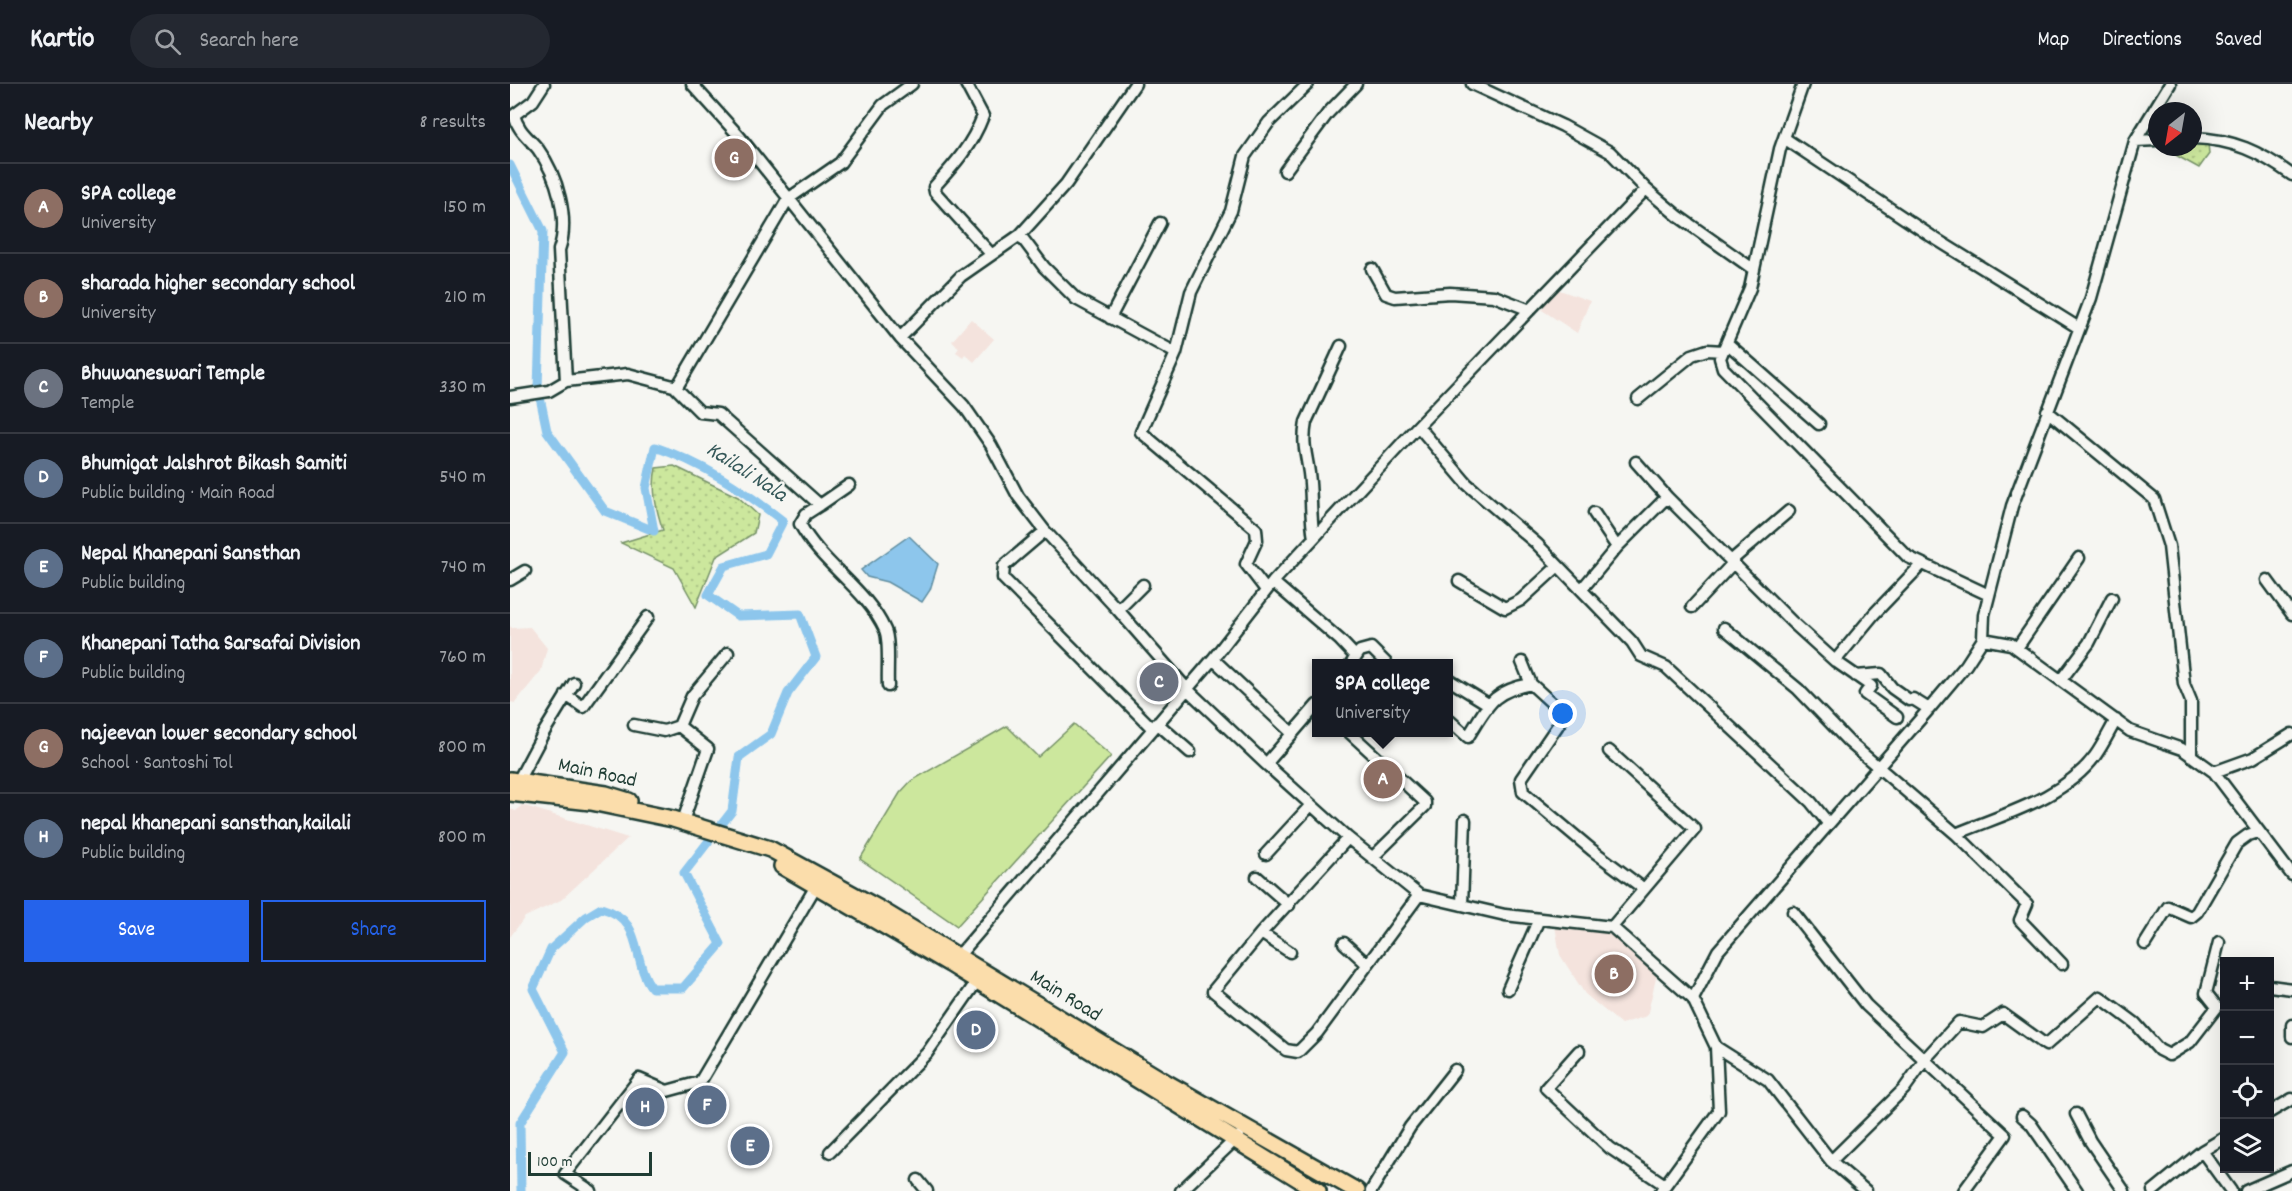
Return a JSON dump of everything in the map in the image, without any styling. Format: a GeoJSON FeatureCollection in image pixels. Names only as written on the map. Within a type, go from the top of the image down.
{"type":"FeatureCollection","features":[{"type":"Feature","properties":{"kind":"main road","name":"Main Road"},"geometry":{"type":"LineString","coordinates":[[513,785],[681,821],[730,835],[751,844],[764,846],[781,854],[1113,1058],[1236,1142],[1318,1191]]}},
{"type":"Feature","properties":{"kind":"main road","name":"Main Road"},"geometry":{"type":"LineString","coordinates":[[751,844],[766,857],[816,886],[954,960],[977,981],[1357,1191]]}},
{"type":"Feature","properties":{"kind":"street"},"geometry":{"type":"LineString","coordinates":[[544,84],[533,101],[514,116],[521,132],[539,150],[563,208],[565,234],[559,250],[566,381]]}},
{"type":"Feature","properties":{"kind":"street"},"geometry":{"type":"LineString","coordinates":[[692,84],[739,136],[900,338],[964,406],[991,445],[1018,496],[1045,531],[1119,610],[1187,689],[1266,764],[1348,838],[1419,895],[1505,915],[1612,927],[1692,999],[1716,1047],[1719,1111],[1663,1188],[1610,1148],[1546,1088],[1579,1051]]}},
{"type":"Feature","properties":{"kind":"street"},"geometry":{"type":"LineString","coordinates":[[674,386],[677,387],[788,199],[840,163],[883,105],[912,84]]}},
{"type":"Feature","properties":{"kind":"street"},"geometry":{"type":"LineString","coordinates":[[966,84],[983,116],[976,134],[963,155],[934,187],[934,192],[991,254]]}},
{"type":"Feature","properties":{"kind":"street"},"geometry":{"type":"LineString","coordinates":[[900,338],[962,276],[1020,235],[1065,184],[1135,84]]}},
{"type":"Feature","properties":{"kind":"street"},"geometry":{"type":"LineString","coordinates":[[1308,84],[1269,122],[1245,156],[1231,211],[1191,292],[1176,353],[1141,432],[1256,529],[1257,540],[1246,564],[1269,586],[1340,640],[1352,659]]}},
{"type":"Feature","properties":{"kind":"street"},"geometry":{"type":"LineString","coordinates":[[1285,171],[1328,113],[1356,84]]}},
{"type":"Feature","properties":{"kind":"street"},"geometry":{"type":"LineString","coordinates":[[1803,84],[1785,138],[1745,303],[1720,358],[1723,368],[1908,557],[1989,595]]}},
{"type":"Feature","properties":{"kind":"street"},"geometry":{"type":"LineString","coordinates":[[1692,999],[1718,951],[1772,891],[1828,823],[1880,767],[1966,665],[1983,639],[1984,615],[2012,506],[2091,298],[2135,141],[2170,84]]}},
{"type":"Feature","properties":{"kind":"street"},"geometry":{"type":"LineString","coordinates":[[1479,86],[1610,152],[1646,189],[1678,216],[1754,269]]}},
{"type":"Feature","properties":{"kind":"street"},"geometry":{"type":"LineString","coordinates":[[1785,138],[1931,236],[2079,328]]}},
{"type":"Feature","properties":{"kind":"street"},"geometry":{"type":"LineString","coordinates":[[2202,138],[2221,139],[2264,157],[2292,175]]}},
{"type":"Feature","properties":{"kind":"street"},"geometry":{"type":"LineString","coordinates":[[2135,141],[2148,140]]}},
{"type":"Feature","properties":{"kind":"street"},"geometry":{"type":"LineString","coordinates":[[954,960],[1213,660],[1269,586],[1418,426],[1646,189]]}},
{"type":"Feature","properties":{"kind":"street"},"geometry":{"type":"LineString","coordinates":[[1110,318],[1160,223]]}},
{"type":"Feature","properties":{"kind":"street"},"geometry":{"type":"LineString","coordinates":[[1020,235],[1044,267],[1076,299],[1176,353]]}},
{"type":"Feature","properties":{"kind":"street"},"geometry":{"type":"LineString","coordinates":[[1372,269],[1386,294],[1395,297],[1450,293],[1494,296],[1530,310]]}},
{"type":"Feature","properties":{"kind":"street"},"geometry":{"type":"LineString","coordinates":[[1314,538],[1309,472],[1303,446],[1304,433],[1306,422],[1341,346]]}},
{"type":"Feature","properties":{"kind":"street"},"geometry":{"type":"LineString","coordinates":[[1638,399],[1692,355],[1725,347],[1819,424]]}},
{"type":"Feature","properties":{"kind":"street"},"geometry":{"type":"LineString","coordinates":[[511,397],[549,392],[566,381],[628,374],[674,386],[699,412],[718,414],[820,505]]}},
{"type":"Feature","properties":{"kind":"street"},"geometry":{"type":"LineString","coordinates":[[2047,411],[2154,499],[2169,546],[2184,684],[2191,701],[2191,756]]}},
{"type":"Feature","properties":{"kind":"street"},"geometry":{"type":"LineString","coordinates":[[1418,426],[1467,484],[1537,543],[1632,642],[1641,656],[1666,667],[1811,802],[1828,823]]}},
{"type":"Feature","properties":{"kind":"street"},"geometry":{"type":"LineString","coordinates":[[1636,462],[1667,497],[1835,661],[1871,686],[1865,694],[1872,701],[1897,717]]}},
{"type":"Feature","properties":{"kind":"street"},"geometry":{"type":"LineString","coordinates":[[849,485],[806,514],[800,524],[809,542],[870,606],[886,632],[888,686]]}},
{"type":"Feature","properties":{"kind":"street"},"geometry":{"type":"LineString","coordinates":[[1582,589],[1617,547],[1667,497]]}},
{"type":"Feature","properties":{"kind":"street"},"geometry":{"type":"LineString","coordinates":[[1692,607],[1733,561],[1789,511]]}},
{"type":"Feature","properties":{"kind":"street"},"geometry":{"type":"LineString","coordinates":[[1594,513],[1617,547]]}},
{"type":"Feature","properties":{"kind":"street"},"geometry":{"type":"LineString","coordinates":[[1045,531],[1004,566],[1003,578],[1155,725],[1190,753]]}},
{"type":"Feature","properties":{"kind":"street"},"geometry":{"type":"LineString","coordinates":[[2018,648],[2079,558]]}},
{"type":"Feature","properties":{"kind":"street"},"geometry":{"type":"LineString","coordinates":[[1835,661],[1874,614],[1923,564]]}},
{"type":"Feature","properties":{"kind":"street"},"geometry":{"type":"LineString","coordinates":[[1459,581],[1505,608],[1521,600],[1558,566]]}},
{"type":"Feature","properties":{"kind":"street"},"geometry":{"type":"LineString","coordinates":[[510,580],[525,571]]}},
{"type":"Feature","properties":{"kind":"street"},"geometry":{"type":"LineString","coordinates":[[2267,580],[2292,614]]}},
{"type":"Feature","properties":{"kind":"street"},"geometry":{"type":"LineString","coordinates":[[1119,610],[1143,585]]}},
{"type":"Feature","properties":{"kind":"street"},"geometry":{"type":"LineString","coordinates":[[2061,680],[2089,643],[2112,598]]}},
{"type":"Feature","properties":{"kind":"street"},"geometry":{"type":"LineString","coordinates":[[566,695],[584,707],[648,617]]}},
{"type":"Feature","properties":{"kind":"street"},"geometry":{"type":"LineString","coordinates":[[1724,628],[1798,689],[1849,742],[1956,834],[2027,904],[2020,920],[2062,964]]}},
{"type":"Feature","properties":{"kind":"street"},"geometry":{"type":"LineString","coordinates":[[1983,639],[2011,644],[2018,648],[2130,731],[2182,749],[2214,772],[2257,832],[2291,872]]}},
{"type":"Feature","properties":{"kind":"street"},"geometry":{"type":"LineString","coordinates":[[1354,659],[1360,651],[1371,648],[1383,659]]}},
{"type":"Feature","properties":{"kind":"street"},"geometry":{"type":"LineString","coordinates":[[634,725],[664,731],[679,726],[692,696],[728,653]]}},
{"type":"Feature","properties":{"kind":"street"},"geometry":{"type":"LineString","coordinates":[[1213,660],[1292,733]]}},
{"type":"Feature","properties":{"kind":"street"},"geometry":{"type":"LineString","coordinates":[[1522,663],[1531,684],[1565,715],[1521,779],[1524,792],[1592,850],[1644,889]]}},
{"type":"Feature","properties":{"kind":"street"},"geometry":{"type":"LineString","coordinates":[[1856,676],[1881,674],[1892,688],[1909,700],[1913,699],[1929,708]]}},
{"type":"Feature","properties":{"kind":"street"},"geometry":{"type":"LineString","coordinates":[[1453,682],[1488,704]]}},
{"type":"Feature","properties":{"kind":"street"},"geometry":{"type":"LineString","coordinates":[[513,785],[574,683]]}},
{"type":"Feature","properties":{"kind":"street"},"geometry":{"type":"LineString","coordinates":[[1453,724],[1471,740],[1488,704],[1511,687],[1531,684]]}},
{"type":"Feature","properties":{"kind":"street"},"geometry":{"type":"LineString","coordinates":[[1266,764],[1312,711]]}},
{"type":"Feature","properties":{"kind":"street"},"geometry":{"type":"LineString","coordinates":[[1956,834],[2047,796],[2080,772],[2095,757],[2115,720]]}},
{"type":"Feature","properties":{"kind":"street"},"geometry":{"type":"LineString","coordinates":[[679,726],[708,749],[681,821]]}},
{"type":"Feature","properties":{"kind":"street"},"geometry":{"type":"LineString","coordinates":[[2214,772],[2253,758],[2292,734]]}},
{"type":"Feature","properties":{"kind":"street"},"geometry":{"type":"LineString","coordinates":[[1354,737],[1425,802],[1425,806],[1372,858]]}},
{"type":"Feature","properties":{"kind":"street"},"geometry":{"type":"LineString","coordinates":[[1608,751],[1695,829],[1612,927]]}},
{"type":"Feature","properties":{"kind":"street"},"geometry":{"type":"LineString","coordinates":[[1266,854],[1311,805]]}},
{"type":"Feature","properties":{"kind":"street"},"geometry":{"type":"LineString","coordinates":[[1462,905],[1465,820]]}},
{"type":"Feature","properties":{"kind":"street"},"geometry":{"type":"LineString","coordinates":[[2145,944],[2168,907],[2191,917],[2197,912],[2237,843],[2257,832]]}},
{"type":"Feature","properties":{"kind":"street"},"geometry":{"type":"LineString","coordinates":[[1348,838],[1261,933],[1213,991],[1286,1050],[1298,1052],[1317,1033],[1419,895]]}},
{"type":"Feature","properties":{"kind":"street"},"geometry":{"type":"LineString","coordinates":[[1257,877],[1289,905]]}},
{"type":"Feature","properties":{"kind":"street"},"geometry":{"type":"LineString","coordinates":[[591,1191],[565,1174],[639,1079],[667,1090],[700,1082],[816,886]]}},
{"type":"Feature","properties":{"kind":"street"},"geometry":{"type":"LineString","coordinates":[[1793,912],[1866,1005],[2006,1135],[1964,1191]]}},
{"type":"Feature","properties":{"kind":"street"},"geometry":{"type":"LineString","coordinates":[[1508,989],[1539,919]]}},
{"type":"Feature","properties":{"kind":"street"},"geometry":{"type":"LineString","coordinates":[[1261,933],[1290,952]]}},
{"type":"Feature","properties":{"kind":"street"},"geometry":{"type":"LineString","coordinates":[[2220,942],[2220,957]]}},
{"type":"Feature","properties":{"kind":"street"},"geometry":{"type":"LineString","coordinates":[[1344,943],[1367,964]]}},
{"type":"Feature","properties":{"kind":"street"},"geometry":{"type":"LineString","coordinates":[[1831,1161],[1904,1089],[1926,1059],[1959,1022],[1983,1027],[2003,1014],[2046,1045],[2100,997],[2135,1023],[2159,1050],[2169,1055],[2190,1042],[2217,1007],[2206,993],[2220,960]]}},
{"type":"Feature","properties":{"kind":"street"},"geometry":{"type":"LineString","coordinates":[[830,1152],[927,1053],[977,981]]}},
{"type":"Feature","properties":{"kind":"street"},"geometry":{"type":"LineString","coordinates":[[2274,987],[2292,989]]}},
{"type":"Feature","properties":{"kind":"street"},"geometry":{"type":"LineString","coordinates":[[2292,1025],[2290,1034],[2292,1037]]}},
{"type":"Feature","properties":{"kind":"street"},"geometry":{"type":"LineString","coordinates":[[1716,1047],[1768,1080],[1831,1161],[1866,1191]]}},
{"type":"Feature","properties":{"kind":"street"},"geometry":{"type":"LineString","coordinates":[[1371,1191],[1410,1127],[1455,1070]]}},
{"type":"Feature","properties":{"kind":"street"},"geometry":{"type":"LineString","coordinates":[[2274,1110],[2292,1099]]}},
{"type":"Feature","properties":{"kind":"street"},"geometry":{"type":"LineString","coordinates":[[2076,1113],[2090,1141],[2124,1191]]}},
{"type":"Feature","properties":{"kind":"street"},"geometry":{"type":"LineString","coordinates":[[2022,1116],[2031,1124],[2077,1191]]}},
{"type":"Feature","properties":{"kind":"street"},"geometry":{"type":"LineString","coordinates":[[1181,1191],[1236,1142],[1244,1128]]}},
{"type":"Feature","properties":{"kind":"street"},"geometry":{"type":"LineString","coordinates":[[2153,1191],[2202,1151],[2220,1140]]}},
{"type":"Feature","properties":{"kind":"street"},"geometry":{"type":"LineString","coordinates":[[2202,1151],[2231,1191]]}},
{"type":"Feature","properties":{"kind":"street"},"geometry":{"type":"LineString","coordinates":[[2246,1191],[2292,1171]]}},
{"type":"Feature","properties":{"kind":"street"},"geometry":{"type":"LineString","coordinates":[[918,1180],[927,1191]]}},
{"type":"Feature","properties":{"kind":"shaded area"},"geometry":{"type":"Polygon","coordinates":[[[728,145],[750,160],[743,168],[734,160],[729,165],[719,156],[728,145]]]}},
{"type":"Feature","properties":{"kind":"shaded area"},"geometry":{"type":"Polygon","coordinates":[[[1554,288],[1590,301],[1577,333],[1542,310],[1554,288]]]}},
{"type":"Feature","properties":{"kind":"shaded area"},"geometry":{"type":"Polygon","coordinates":[[[971,319],[994,339],[974,362],[965,354],[963,357],[956,352],[959,348],[952,341],[971,319]]]}},
{"type":"Feature","properties":{"kind":"shaded area"},"geometry":{"type":"Polygon","coordinates":[[[510,626],[512,628],[530,627],[547,648],[541,671],[515,703],[510,702],[510,626]]]}},
{"type":"Feature","properties":{"kind":"shaded area"},"geometry":{"type":"Polygon","coordinates":[[[1378,759],[1404,782],[1393,796],[1389,793],[1384,797],[1376,790],[1372,794],[1367,790],[1371,784],[1362,776],[1378,759]]]}},
{"type":"Feature","properties":{"kind":"shaded area"},"geometry":{"type":"Polygon","coordinates":[[[522,805],[628,838],[561,900],[525,917],[510,937],[510,809],[516,811],[522,805]]]}},
{"type":"Feature","properties":{"kind":"shaded area"},"geometry":{"type":"Polygon","coordinates":[[[1555,926],[1610,931],[1640,954],[1657,974],[1647,1016],[1621,1024],[1585,994],[1560,955],[1555,926]]]}},
{"type":"Feature","properties":{"kind":"green space"},"geometry":{"type":"Polygon","coordinates":[[[2202,143],[2208,143],[2209,154],[2199,168],[2177,156],[2202,156],[2202,143]]]}},
{"type":"Feature","properties":{"kind":"green space"},"geometry":{"type":"Polygon","coordinates":[[[674,466],[738,497],[758,515],[754,533],[716,557],[696,607],[674,568],[621,543],[663,530],[655,499],[656,468],[674,466]]]}},
{"type":"Feature","properties":{"kind":"green space"},"geometry":{"type":"Polygon","coordinates":[[[1074,724],[1111,756],[957,926],[860,859],[900,793],[911,781],[1007,726],[1038,757],[1074,724]]]}},
{"type":"Feature","properties":{"kind":"water"},"geometry":{"type":"Polygon","coordinates":[[[909,536],[938,564],[930,590],[922,602],[887,582],[867,577],[861,570],[909,536]]]}},
{"type":"Feature","properties":{"kind":"waterway","name":"Kailali Nala"},"geometry":{"type":"LineString","coordinates":[[510,165],[543,231],[538,388],[547,431],[605,511],[654,531],[646,488],[655,447],[690,461],[722,478],[783,521],[766,554],[724,566],[708,595],[738,616],[800,614],[816,657],[788,693],[771,734],[739,757],[732,811],[684,873],[721,944],[683,988],[652,988],[645,977],[631,931],[615,914],[601,908],[586,917],[551,949],[533,989],[565,1052],[520,1123],[521,1191]]}},
{"type":"Feature","properties":{"kind":"place","name":"najeevan lower secondary school"},"geometry":{"type":"Point","coordinates":[734,158]}},
{"type":"Feature","properties":{"kind":"place","name":"Bhuwaneswari Temple"},"geometry":{"type":"Point","coordinates":[1159,682]}},
{"type":"Feature","properties":{"kind":"place","name":"SPA college"},"geometry":{"type":"Point","coordinates":[1383,779]}},
{"type":"Feature","properties":{"kind":"place","name":"sharada higher secondary school"},"geometry":{"type":"Point","coordinates":[1614,974]}},
{"type":"Feature","properties":{"kind":"place","name":"Bhumigat Jalshrot Bikash Samiti"},"geometry":{"type":"Point","coordinates":[976,1030]}},
{"type":"Feature","properties":{"kind":"place","name":"Khanepani Tatha Sarsafai Division"},"geometry":{"type":"Point","coordinates":[707,1105]}},
{"type":"Feature","properties":{"kind":"place","name":"nepal khanepani sansthan,kailali"},"geometry":{"type":"Point","coordinates":[645,1107]}},
{"type":"Feature","properties":{"kind":"place","name":"Nepal Khanepani Sansthan"},"geometry":{"type":"Point","coordinates":[750,1146]}}]}
